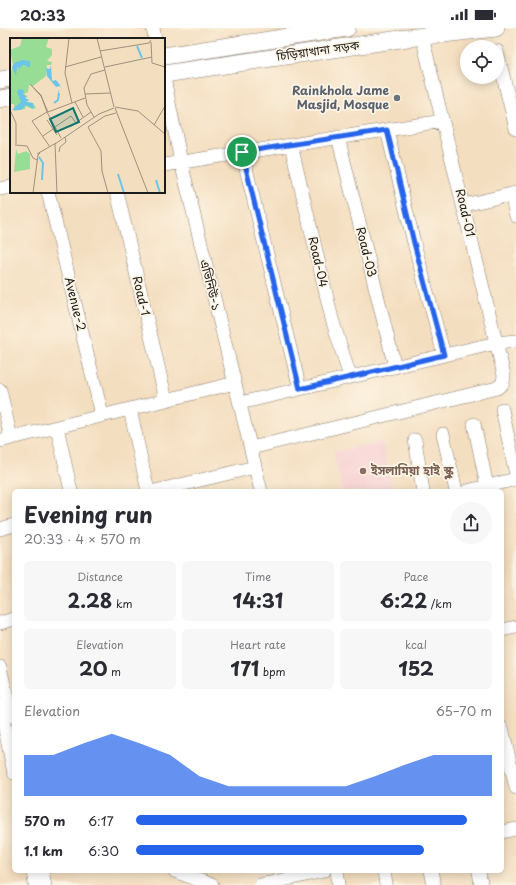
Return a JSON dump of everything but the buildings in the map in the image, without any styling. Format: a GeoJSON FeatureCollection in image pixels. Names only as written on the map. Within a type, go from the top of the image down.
{"type":"FeatureCollection","features":[{"type":"Feature","properties":{"kind":"main road","name":"চিড়িয়াখানা সড়ক"},"geometry":{"type":"LineString","coordinates":[[165,56],[347,28]]}},
{"type":"Feature","properties":{"kind":"main road","name":"চিড়িয়াখানা সড়ক"},"geometry":{"type":"LineString","coordinates":[[165,74],[412,34],[494,28]]}},
{"type":"Feature","properties":{"kind":"main road"},"geometry":{"type":"LineString","coordinates":[[0,80],[10,78]]}},
{"type":"Feature","properties":{"kind":"main road"},"geometry":{"type":"LineString","coordinates":[[0,99],[10,97]]}},
{"type":"Feature","properties":{"kind":"street"},"geometry":{"type":"LineString","coordinates":[[153,28],[155,38]]}},
{"type":"Feature","properties":{"kind":"street"},"geometry":{"type":"LineString","coordinates":[[494,28],[495,40]]}},
{"type":"Feature","properties":{"kind":"street","name":"Road-01"},"geometry":{"type":"LineString","coordinates":[[251,448],[497,388],[503,383],[504,375],[443,121],[412,34]]}},
{"type":"Feature","properties":{"kind":"street"},"geometry":{"type":"LineString","coordinates":[[504,80],[516,129]]}},
{"type":"Feature","properties":{"kind":"street","name":"এভিনিউ-১"},"geometry":{"type":"LineString","coordinates":[[165,83],[180,162],[260,489]]}},
{"type":"Feature","properties":{"kind":"street"},"geometry":{"type":"LineString","coordinates":[[165,164],[443,121]]}},
{"type":"Feature","properties":{"kind":"street"},"geometry":{"type":"LineString","coordinates":[[387,130],[414,243],[444,355]]}},
{"type":"Feature","properties":{"kind":"street","name":"Road-03"},"geometry":{"type":"LineString","coordinates":[[338,138],[395,367]]}},
{"type":"Feature","properties":{"kind":"street","name":"Road-04"},"geometry":{"type":"LineString","coordinates":[[291,145],[332,319],[350,377]]}},
{"type":"Feature","properties":{"kind":"street"},"geometry":{"type":"LineString","coordinates":[[242,152],[300,389]]}},
{"type":"Feature","properties":{"kind":"street"},"geometry":{"type":"LineString","coordinates":[[0,189],[10,187]]}},
{"type":"Feature","properties":{"kind":"street","name":"Avenue-2"},"geometry":{"type":"LineString","coordinates":[[48,193],[102,415]]}},
{"type":"Feature","properties":{"kind":"street","name":"Road-1"},"geometry":{"type":"LineString","coordinates":[[117,193],[166,400]]}},
{"type":"Feature","properties":{"kind":"street"},"geometry":{"type":"LineString","coordinates":[[464,205],[513,193],[516,216]]}},
{"type":"Feature","properties":{"kind":"street"},"geometry":{"type":"LineString","coordinates":[[240,403],[496,343],[516,341]]}},
{"type":"Feature","properties":{"kind":"street"},"geometry":{"type":"LineString","coordinates":[[0,390],[6,439],[235,383]]}},
{"type":"Feature","properties":{"kind":"street"},"geometry":{"type":"LineString","coordinates":[[502,408],[516,475]]}},
{"type":"Feature","properties":{"kind":"street"},"geometry":{"type":"LineString","coordinates":[[130,409],[148,489]]}},
{"type":"Feature","properties":{"kind":"street"},"geometry":{"type":"LineString","coordinates":[[474,424],[487,486]]}},
{"type":"Feature","properties":{"kind":"street"},"geometry":{"type":"LineString","coordinates":[[57,427],[71,489]]}},
{"type":"Feature","properties":{"kind":"street"},"geometry":{"type":"LineString","coordinates":[[443,434],[456,489]]}},
{"type":"Feature","properties":{"kind":"street"},"geometry":{"type":"LineString","coordinates":[[415,440],[423,489]]}},
{"type":"Feature","properties":{"kind":"street"},"geometry":{"type":"LineString","coordinates":[[172,489],[255,467]]}},
{"type":"Feature","properties":{"kind":"street"},"geometry":{"type":"LineString","coordinates":[[475,489],[516,479]]}},
{"type":"Feature","properties":{"kind":"street"},"geometry":{"type":"LineString","coordinates":[[0,623],[12,620]]}},
{"type":"Feature","properties":{"kind":"street"},"geometry":{"type":"LineString","coordinates":[[504,630],[516,627]]}},
{"type":"Feature","properties":{"kind":"street"},"geometry":{"type":"LineString","coordinates":[[0,667],[12,723]]}},
{"type":"Feature","properties":{"kind":"street"},"geometry":{"type":"LineString","coordinates":[[0,705],[12,764]]}},
{"type":"Feature","properties":{"kind":"street"},"geometry":{"type":"LineString","coordinates":[[504,737],[516,788]]}},
{"type":"Feature","properties":{"kind":"street"},"geometry":{"type":"LineString","coordinates":[[504,832],[516,829]]}},
{"type":"Feature","properties":{"kind":"street"},"geometry":{"type":"LineString","coordinates":[[33,873],[36,885]]}},
{"type":"Feature","properties":{"kind":"street"},"geometry":{"type":"LineString","coordinates":[[42,873],[45,885]]}},
{"type":"Feature","properties":{"kind":"street"},"geometry":{"type":"LineString","coordinates":[[179,873],[212,885]]}},
{"type":"Feature","properties":{"kind":"street"},"geometry":{"type":"LineString","coordinates":[[260,885],[290,882],[307,873]]}},
{"type":"Feature","properties":{"kind":"street"},"geometry":{"type":"LineString","coordinates":[[337,873],[339,885]]}},
{"type":"Feature","properties":{"kind":"street"},"geometry":{"type":"LineString","coordinates":[[384,873],[386,885]]}},
{"type":"Feature","properties":{"kind":"street"},"geometry":{"type":"LineString","coordinates":[[431,873],[434,885]]}},
{"type":"Feature","properties":{"kind":"street"},"geometry":{"type":"LineString","coordinates":[[479,873],[481,885]]}},
{"type":"Feature","properties":{"kind":"shaded area","name":"ইসলামিয়া হাই স্কুল"},"geometry":{"type":"Polygon","coordinates":[[[382,441],[393,489],[342,489],[333,452],[382,441]]]}},
{"type":"Feature","properties":{"kind":"place","name":"Rainkhola Jame Masjid, Mosque"},"geometry":{"type":"Point","coordinates":[397,98]}},
{"type":"Feature","properties":{"kind":"place","name":"ইসলামিয়া হাই স্কুল"},"geometry":{"type":"Point","coordinates":[363,471]}},
{"type":"Feature","properties":{"kind":"route"},"geometry":{"type":"LineString","coordinates":[[387,130],[414,243],[444,355],[300,389],[242,152],[387,130]]}}]}
